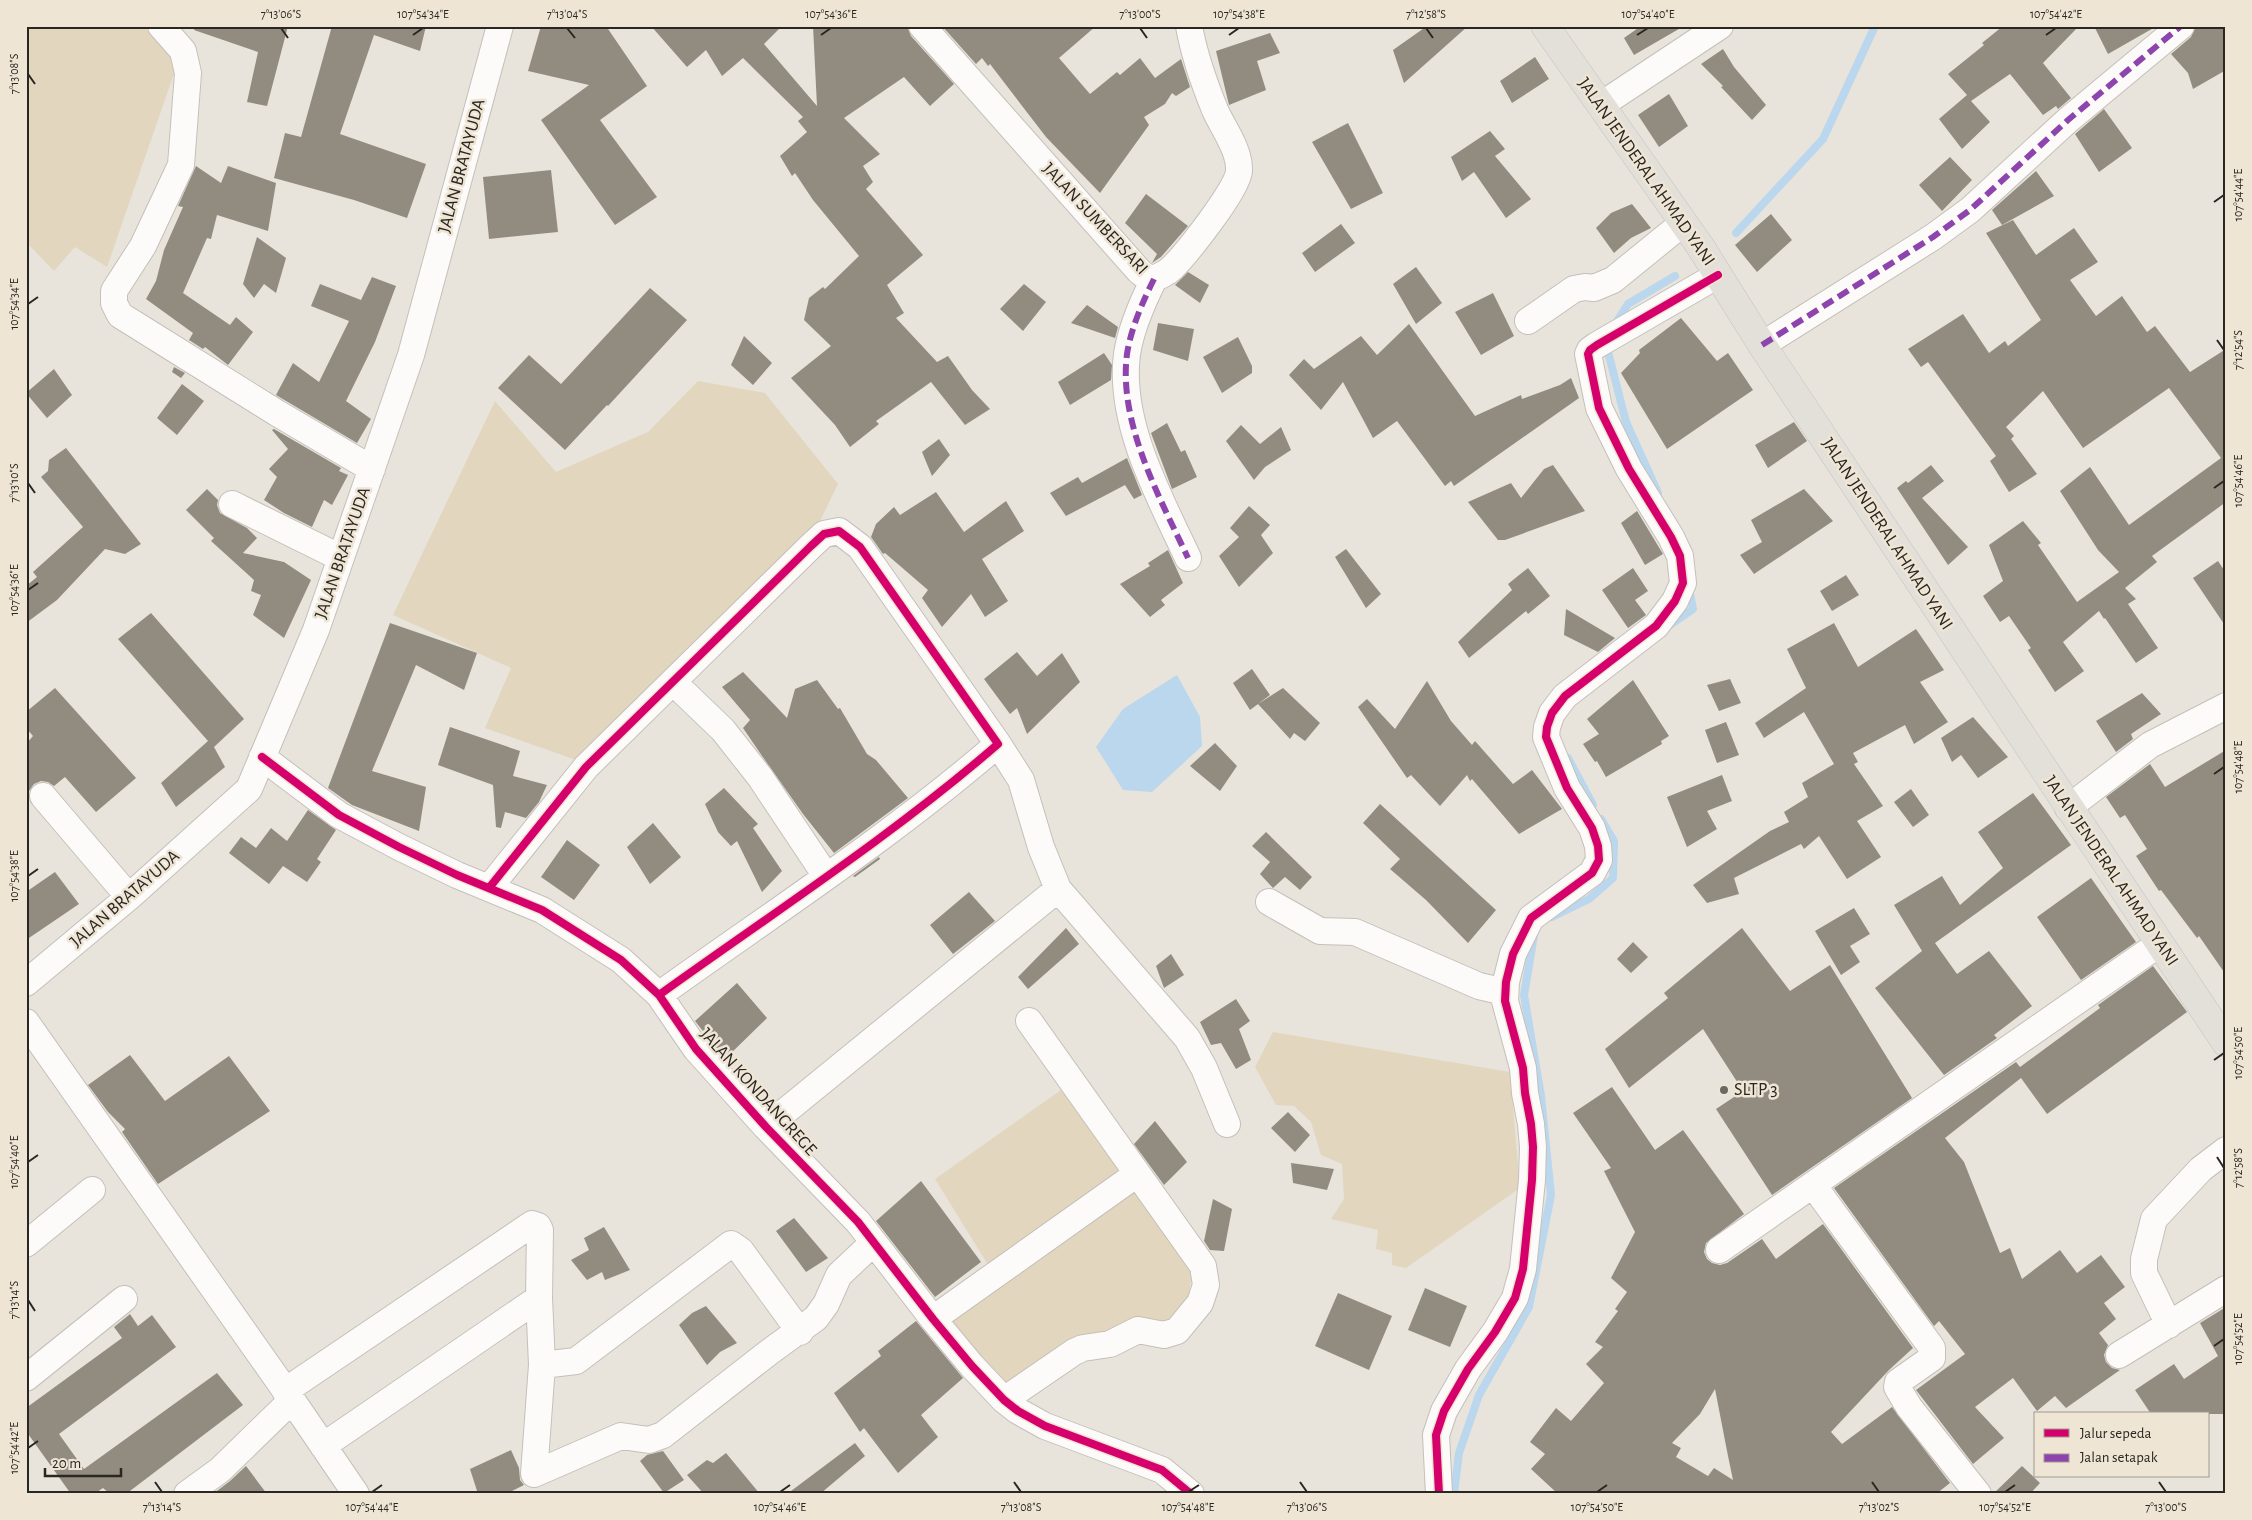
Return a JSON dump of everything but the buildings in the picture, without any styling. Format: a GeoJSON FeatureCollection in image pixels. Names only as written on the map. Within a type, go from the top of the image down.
{"type":"FeatureCollection","features":[{"type":"Feature","properties":{"kind":"main road","name":"JALAN JENDERAL AHMAD YANI"},"geometry":{"type":"LineString","coordinates":[[1546,26],[1684,225],[2068,808],[2226,1044]]}},
{"type":"Feature","properties":{"kind":"street"},"geometry":{"type":"LineString","coordinates":[[161,26],[183,51],[188,74],[181,166],[143,246],[114,291],[114,303],[120,315],[277,413],[372,468]]}},
{"type":"Feature","properties":{"kind":"street","name":"JALAN BRATAYUDA"},"geometry":{"type":"LineString","coordinates":[[26,983],[129,897],[249,788],[316,630],[411,355],[500,26]]}},
{"type":"Feature","properties":{"kind":"street","name":"JALAN SUMBERSARI"},"geometry":{"type":"LineString","coordinates":[[922,26],[1139,271],[1148,278],[1154,278],[1171,269],[1188,249],[1236,183],[1239,170],[1236,154],[1215,110],[1194,56],[1189,26]]}},
{"type":"Feature","properties":{"kind":"street"},"geometry":{"type":"LineString","coordinates":[[1601,105],[1720,26]]}},
{"type":"Feature","properties":{"kind":"street"},"geometry":{"type":"LineString","coordinates":[[1762,345],[1933,237],[1970,210],[2068,120],[2181,26]]}},
{"type":"Feature","properties":{"kind":"street"},"geometry":{"type":"LineString","coordinates":[[1528,321],[1574,289],[1606,284],[1684,225]]}},
{"type":"Feature","properties":{"kind":"street"},"geometry":{"type":"LineString","coordinates":[[1439,1494],[1436,1435],[1444,1411],[1468,1369],[1495,1332],[1515,1298],[1524,1270],[1532,1180],[1531,1124],[1525,1094],[1523,1068],[1512,1033],[1505,1001],[1505,992],[1513,954],[1531,918],[1592,873],[1599,860],[1598,846],[1592,828],[1567,788],[1546,737],[1552,713],[1565,696],[1656,626],[1675,601],[1683,584],[1680,556],[1671,537],[1629,469],[1599,408],[1588,354],[1590,350],[1607,339],[1716,273]]}},
{"type":"Feature","properties":{"kind":"street"},"geometry":{"type":"LineString","coordinates":[[1154,278],[1145,298],[1127,353],[1129,410],[1141,450],[1158,493],[1188,558]]}},
{"type":"Feature","properties":{"kind":"street"},"geometry":{"type":"LineString","coordinates":[[232,504],[341,558]]}},
{"type":"Feature","properties":{"kind":"street"},"geometry":{"type":"LineString","coordinates":[[489,888],[586,767],[811,546],[824,534],[839,530],[860,547],[998,744],[1021,780],[1044,854],[1058,888],[1187,1038],[1204,1068],[1227,1124]]}},
{"type":"Feature","properties":{"kind":"street"},"geometry":{"type":"LineString","coordinates":[[673,682],[723,730],[760,778],[826,876]]}},
{"type":"Feature","properties":{"kind":"street"},"geometry":{"type":"LineString","coordinates":[[2068,808],[2150,745],[2226,706]]}},
{"type":"Feature","properties":{"kind":"street"},"geometry":{"type":"LineString","coordinates":[[659,995],[826,876],[973,766],[998,744]]}},
{"type":"Feature","properties":{"kind":"street","name":"JALAN KONDANGREGE"},"geometry":{"type":"LineString","coordinates":[[262,757],[339,815],[399,847],[550,915],[622,960],[659,995],[696,1049],[766,1127],[858,1222],[933,1319],[972,1366],[1004,1400],[1018,1411],[1045,1426],[1162,1470],[1191,1494]]}},
{"type":"Feature","properties":{"kind":"street"},"geometry":{"type":"LineString","coordinates":[[43,796],[129,897]]}},
{"type":"Feature","properties":{"kind":"street"},"geometry":{"type":"LineString","coordinates":[[766,1127],[1058,888]]}},
{"type":"Feature","properties":{"kind":"street"},"geometry":{"type":"LineString","coordinates":[[1269,902],[1320,931],[1360,934],[1479,986],[1505,992]]}},
{"type":"Feature","properties":{"kind":"street"},"geometry":{"type":"LineString","coordinates":[[1719,1250],[2159,944]]}},
{"type":"Feature","properties":{"kind":"street"},"geometry":{"type":"LineString","coordinates":[[1004,1400],[1074,1352],[1083,1348],[1110,1344],[1138,1330],[1164,1335],[1177,1331],[1200,1303],[1206,1285],[1203,1266],[1029,1021]]}},
{"type":"Feature","properties":{"kind":"street"},"geometry":{"type":"LineString","coordinates":[[26,1022],[356,1494]]}},
{"type":"Feature","properties":{"kind":"street"},"geometry":{"type":"LineString","coordinates":[[2168,1325],[2144,1273],[2144,1259],[2154,1218],[2202,1169],[2226,1150]]}},
{"type":"Feature","properties":{"kind":"street"},"geometry":{"type":"LineString","coordinates":[[933,1319],[1138,1174]]}},
{"type":"Feature","properties":{"kind":"street"},"geometry":{"type":"LineString","coordinates":[[1814,1185],[1932,1348],[1932,1358],[1896,1383],[1908,1407],[1978,1494]]}},
{"type":"Feature","properties":{"kind":"street"},"geometry":{"type":"LineString","coordinates":[[26,1244],[92,1190]]}},
{"type":"Feature","properties":{"kind":"street"},"geometry":{"type":"LineString","coordinates":[[187,1494],[220,1470],[288,1395],[532,1224],[538,1226],[540,1230],[538,1298],[542,1365],[534,1474],[621,1436],[649,1440],[663,1435],[816,1318],[826,1304],[839,1274],[873,1242]]}},
{"type":"Feature","properties":{"kind":"street"},"geometry":{"type":"LineString","coordinates":[[542,1365],[576,1360],[731,1244],[741,1251],[800,1332]]}},
{"type":"Feature","properties":{"kind":"street"},"geometry":{"type":"LineString","coordinates":[[2119,1355],[2226,1289]]}},
{"type":"Feature","properties":{"kind":"street"},"geometry":{"type":"LineString","coordinates":[[323,1446],[538,1298]]}},
{"type":"Feature","properties":{"kind":"street"},"geometry":{"type":"LineString","coordinates":[[26,1378],[124,1299]]}},
{"type":"Feature","properties":{"kind":"shaded area"},"geometry":{"type":"Polygon","coordinates":[[[26,26],[143,26],[178,62],[107,267],[75,247],[54,271],[26,242],[26,26]]]}},
{"type":"Feature","properties":{"kind":"shaded area"},"geometry":{"type":"Polygon","coordinates":[[[698,381],[765,393],[838,484],[816,529],[579,761],[485,728],[511,668],[393,615],[495,401],[556,472],[648,432],[698,381]]]}},
{"type":"Feature","properties":{"kind":"shaded area"},"geometry":{"type":"Polygon","coordinates":[[[1273,1032],[1510,1072],[1520,1188],[1406,1268],[1392,1265],[1392,1253],[1376,1249],[1378,1230],[1331,1219],[1344,1199],[1342,1164],[1321,1155],[1311,1122],[1294,1106],[1276,1105],[1255,1067],[1273,1032]]]}},
{"type":"Feature","properties":{"kind":"shaded area"},"geometry":{"type":"Polygon","coordinates":[[[1061,1090],[1192,1272],[1188,1300],[1167,1322],[1127,1320],[1111,1335],[1008,1387],[943,1314],[990,1268],[935,1179],[1061,1090]]]}},
{"type":"Feature","properties":{"kind":"water"},"geometry":{"type":"Polygon","coordinates":[[[1177,675],[1200,717],[1202,746],[1152,792],[1123,790],[1096,747],[1123,709],[1177,675]]]}},
{"type":"Feature","properties":{"kind":"waterway"},"geometry":{"type":"LineString","coordinates":[[1736,233],[1823,139],[1875,26]]}},
{"type":"Feature","properties":{"kind":"waterway"},"geometry":{"type":"LineString","coordinates":[[1614,326],[1628,304],[1675,276]]}},
{"type":"Feature","properties":{"kind":"waterway"},"geometry":{"type":"LineString","coordinates":[[1606,344],[1626,422],[1658,493]]}},
{"type":"Feature","properties":{"kind":"waterway"},"geometry":{"type":"LineString","coordinates":[[1670,625],[1693,609],[1689,589]]}},
{"type":"Feature","properties":{"kind":"waterway"},"geometry":{"type":"LineString","coordinates":[[1568,758],[1593,805]]}},
{"type":"Feature","properties":{"kind":"waterway"},"geometry":{"type":"LineString","coordinates":[[1552,917],[1589,899],[1613,878],[1614,841],[1601,819]]}},
{"type":"Feature","properties":{"kind":"waterway"},"geometry":{"type":"LineString","coordinates":[[1454,1494],[1459,1453],[1479,1395],[1529,1307],[1551,1195],[1541,1096],[1524,995],[1534,935]]}},
{"type":"Feature","properties":{"kind":"marked path"},"geometry":{"type":"LineString","coordinates":[[1762,345],[1933,237],[1970,210],[2068,120],[2181,26]]}},
{"type":"Feature","properties":{"kind":"marked path"},"geometry":{"type":"LineString","coordinates":[[1154,279],[1131,334],[1127,354],[1126,380],[1129,407],[1135,433],[1154,485],[1188,558]]}},
{"type":"Feature","properties":{"kind":"cycle path"},"geometry":{"type":"LineString","coordinates":[[1439,1494],[1436,1435],[1444,1411],[1468,1369],[1495,1332],[1515,1298],[1523,1269],[1532,1180],[1533,1147],[1523,1068],[1505,1001],[1506,982],[1513,954],[1531,918],[1592,873],[1599,860],[1598,846],[1592,828],[1567,788],[1546,737],[1547,727],[1552,713],[1565,696],[1656,626],[1675,601],[1683,583],[1680,556],[1671,537],[1629,469],[1599,408],[1588,354],[1597,345],[1718,275]]}},
{"type":"Feature","properties":{"kind":"cycle path"},"geometry":{"type":"LineString","coordinates":[[489,888],[586,767],[811,546],[824,534],[839,531],[860,547],[998,744],[958,778],[874,842],[659,995]]}},
{"type":"Feature","properties":{"kind":"cycle path"},"geometry":{"type":"LineString","coordinates":[[262,757],[339,815],[457,875],[542,910],[621,960],[659,995],[696,1049],[766,1127],[858,1222],[933,1319],[972,1366],[1004,1400],[1018,1411],[1045,1426],[1162,1470],[1191,1494]]}},
{"type":"Feature","properties":{"kind":"place","name":"SLTP 3"},"geometry":{"type":"Point","coordinates":[1724,1090]}}]}
